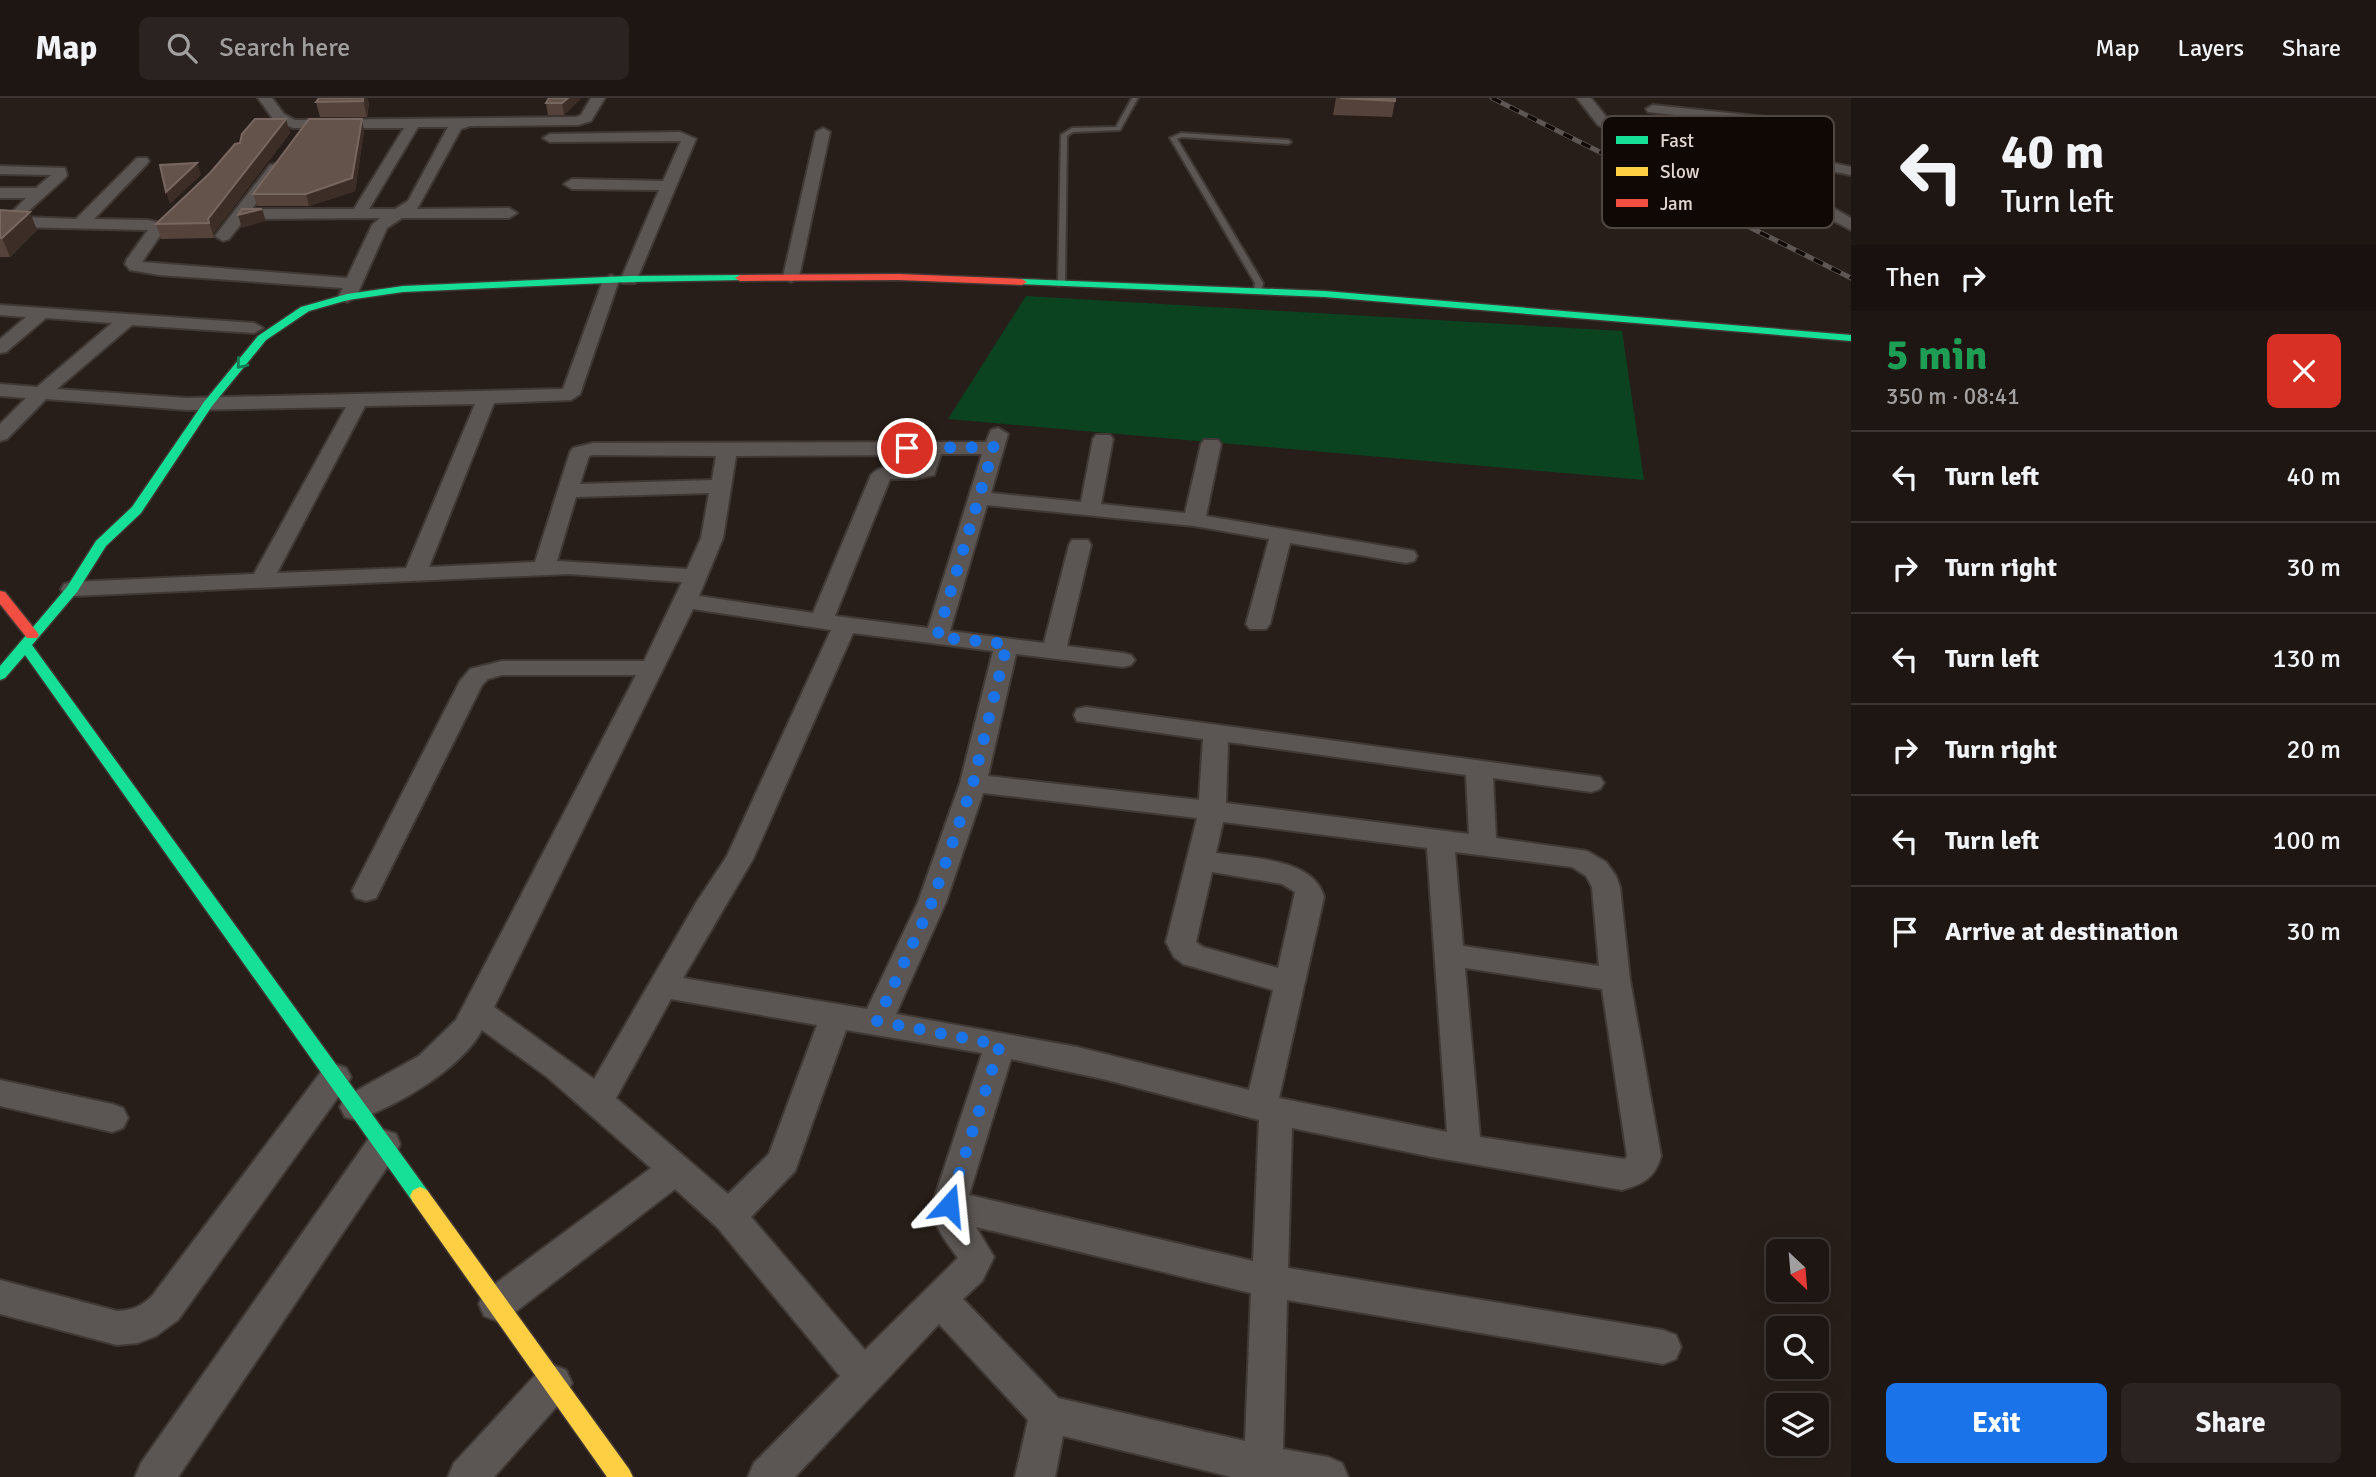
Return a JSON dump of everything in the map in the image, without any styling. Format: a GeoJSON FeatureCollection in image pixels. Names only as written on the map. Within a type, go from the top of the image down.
{"type":"FeatureCollection","features":[{"type":"Feature","properties":{"kind":"main road"},"geometry":{"type":"LineString","coordinates":[[236,344],[273,314],[295,304],[351,290],[465,279],[791,273],[1380,289],[1851,338]]}},
{"type":"Feature","properties":{"kind":"main road"},"geometry":{"type":"LineString","coordinates":[[0,675],[21,643],[72,589],[102,544],[137,510],[208,404],[262,338],[305,309],[351,290]]}},
{"type":"Feature","properties":{"kind":"main road"},"geometry":{"type":"LineString","coordinates":[[1651,316],[1851,329]]}},
{"type":"Feature","properties":{"kind":"main road"},"geometry":{"type":"LineString","coordinates":[[183,410],[219,364]]}},
{"type":"Feature","properties":{"kind":"main road"},"geometry":{"type":"LineString","coordinates":[[102,544],[109,515]]}},
{"type":"Feature","properties":{"kind":"main road"},"geometry":{"type":"LineString","coordinates":[[0,595],[21,643],[621,1477]]}},
{"type":"Feature","properties":{"kind":"street"},"geometry":{"type":"LineString","coordinates":[[265,98],[285,121],[303,130],[414,123],[567,122],[586,118]]}},
{"type":"Feature","properties":{"kind":"street"},"geometry":{"type":"LineString","coordinates":[[578,138],[598,98]]}},
{"type":"Feature","properties":{"kind":"street"},"geometry":{"type":"LineString","coordinates":[[1584,98],[1602,118]]}},
{"type":"Feature","properties":{"kind":"street"},"geometry":{"type":"LineString","coordinates":[[1653,109],[1712,116]]}},
{"type":"Feature","properties":{"kind":"street"},"geometry":{"type":"LineString","coordinates":[[359,213],[414,123]]}},
{"type":"Feature","properties":{"kind":"street"},"geometry":{"type":"LineString","coordinates":[[8,222],[155,225],[162,227],[135,259],[133,264],[136,266],[351,290],[380,225],[414,204],[456,126],[462,123]]}},
{"type":"Feature","properties":{"kind":"street"},"geometry":{"type":"LineString","coordinates":[[791,273],[822,132]]}},
{"type":"Feature","properties":{"kind":"street"},"geometry":{"type":"LineString","coordinates":[[0,390],[183,410],[208,404],[560,396],[573,392],[624,277],[689,142],[686,137],[541,139]]}},
{"type":"Feature","properties":{"kind":"street"},"geometry":{"type":"LineString","coordinates":[[223,236],[282,158]]}},
{"type":"Feature","properties":{"kind":"street"},"geometry":{"type":"LineString","coordinates":[[80,224],[142,161]]}},
{"type":"Feature","properties":{"kind":"street"},"geometry":{"type":"LineString","coordinates":[[0,170],[60,171],[60,175],[8,222]]}},
{"type":"Feature","properties":{"kind":"street"},"geometry":{"type":"LineString","coordinates":[[572,184],[668,186]]}},
{"type":"Feature","properties":{"kind":"street"},"geometry":{"type":"LineString","coordinates":[[0,193],[39,193]]}},
{"type":"Feature","properties":{"kind":"street"},"geometry":{"type":"LineString","coordinates":[[241,214],[509,213]]}},
{"type":"Feature","properties":{"kind":"street"},"geometry":{"type":"LineString","coordinates":[[1834,215],[1851,225]]}},
{"type":"Feature","properties":{"kind":"street"},"geometry":{"type":"LineString","coordinates":[[0,310],[254,328]]}},
{"type":"Feature","properties":{"kind":"street"},"geometry":{"type":"LineString","coordinates":[[0,348],[42,313]]}},
{"type":"Feature","properties":{"kind":"street"},"geometry":{"type":"LineString","coordinates":[[0,435],[41,393],[128,319]]}},
{"type":"Feature","properties":{"kind":"street"},"geometry":{"type":"LineString","coordinates":[[414,575],[487,398]]}},
{"type":"Feature","properties":{"kind":"street"},"geometry":{"type":"LineString","coordinates":[[261,582],[359,400]]}},
{"type":"Feature","properties":{"kind":"street"},"geometry":{"type":"LineString","coordinates":[[1090,508],[1103,439]]}},
{"type":"Feature","properties":{"kind":"street"},"geometry":{"type":"LineString","coordinates":[[544,568],[569,491],[577,456],[585,450],[933,448],[996,440],[937,637]]}},
{"type":"Feature","properties":{"kind":"street"},"geometry":{"type":"LineString","coordinates":[[1194,520],[1212,444]]}},
{"type":"Feature","properties":{"kind":"street"},"geometry":{"type":"LineString","coordinates":[[598,1101],[706,911],[739,859],[833,624],[881,475],[889,472],[922,474],[927,471],[933,448]]}},
{"type":"Feature","properties":{"kind":"street"},"geometry":{"type":"LineString","coordinates":[[356,1107],[432,1065],[454,1045],[477,1011],[686,601],[712,538],[727,450]]}},
{"type":"Feature","properties":{"kind":"street"},"geometry":{"type":"LineString","coordinates":[[569,491],[720,486]]}},
{"type":"Feature","properties":{"kind":"street"},"geometry":{"type":"LineString","coordinates":[[977,498],[1194,520],[1406,556]]}},
{"type":"Feature","properties":{"kind":"street"},"geometry":{"type":"LineString","coordinates":[[1258,624],[1281,535]]}},
{"type":"Feature","properties":{"kind":"street"},"geometry":{"type":"LineString","coordinates":[[1054,651],[1080,545]]}},
{"type":"Feature","properties":{"kind":"street"},"geometry":{"type":"LineString","coordinates":[[72,589],[544,568],[588,568],[695,576]]}},
{"type":"Feature","properties":{"kind":"street"},"geometry":{"type":"LineString","coordinates":[[686,601],[833,624],[1123,660]]}},
{"type":"Feature","properties":{"kind":"street"},"geometry":{"type":"LineString","coordinates":[[877,1021],[932,902],[973,783],[1007,644]]}},
{"type":"Feature","properties":{"kind":"street"},"geometry":{"type":"LineString","coordinates":[[366,891],[472,681],[479,674],[502,668],[651,668]]}},
{"type":"Feature","properties":{"kind":"street"},"geometry":{"type":"LineString","coordinates":[[1086,715],[1591,783]]}},
{"type":"Feature","properties":{"kind":"street"},"geometry":{"type":"LineString","coordinates":[[1216,732],[1212,811],[1181,933],[1184,949],[1193,957],[1290,983]]}},
{"type":"Feature","properties":{"kind":"street"},"geometry":{"type":"LineString","coordinates":[[1479,767],[1483,845]]}},
{"type":"Feature","properties":{"kind":"street"},"geometry":{"type":"LineString","coordinates":[[664,986],[835,1017],[877,1021],[1077,1060],[1268,1108],[1465,1149],[1622,1175],[1636,1171],[1643,1165],[1644,1156],[1615,980],[1603,874],[1592,864],[1577,858],[1440,839],[973,783]]}},
{"type":"Feature","properties":{"kind":"street"},"geometry":{"type":"LineString","coordinates":[[1440,839],[1465,1149]]}},
{"type":"Feature","properties":{"kind":"street"},"geometry":{"type":"LineString","coordinates":[[1201,860],[1287,875],[1300,880],[1309,888],[1310,897],[1290,983],[1268,1108],[1270,1281],[1263,1471]]}},
{"type":"Feature","properties":{"kind":"street"},"geometry":{"type":"LineString","coordinates":[[1451,955],[1615,980]]}},
{"type":"Feature","properties":{"kind":"street"},"geometry":{"type":"LineString","coordinates":[[477,1011],[558,1068],[729,1216],[864,1377]]}},
{"type":"Feature","properties":{"kind":"street"},"geometry":{"type":"LineString","coordinates":[[729,1216],[774,1174],[783,1161],[835,1017]]}},
{"type":"Feature","properties":{"kind":"street"},"geometry":{"type":"LineString","coordinates":[[768,1477],[970,1270],[977,1256],[949,1215],[949,1205],[1000,1045]]}},
{"type":"Feature","properties":{"kind":"street"},"geometry":{"type":"LineString","coordinates":[[0,1297],[117,1328],[135,1328],[151,1323],[165,1308],[335,1077]]}},
{"type":"Feature","properties":{"kind":"street"},"geometry":{"type":"LineString","coordinates":[[0,1093],[112,1118]]}},
{"type":"Feature","properties":{"kind":"street"},"geometry":{"type":"LineString","coordinates":[[155,1477],[384,1144]]}},
{"type":"Feature","properties":{"kind":"street"},"geometry":{"type":"LineString","coordinates":[[497,1304],[676,1169]]}},
{"type":"Feature","properties":{"kind":"street"},"geometry":{"type":"LineString","coordinates":[[949,1205],[1270,1281],[1663,1348]]}},
{"type":"Feature","properties":{"kind":"street"},"geometry":{"type":"LineString","coordinates":[[940,1299],[1048,1414],[1263,1471],[1328,1477]]}},
{"type":"Feature","properties":{"kind":"street"},"geometry":{"type":"LineString","coordinates":[[468,1477],[552,1383]]}},
{"type":"Feature","properties":{"kind":"street"},"geometry":{"type":"LineString","coordinates":[[1035,1477],[1048,1414]]}},
{"type":"Feature","properties":{"kind":"lane"},"geometry":{"type":"LineString","coordinates":[[1061,280],[1065,135],[1072,130],[1118,129],[1135,98]]}},
{"type":"Feature","properties":{"kind":"lane"},"geometry":{"type":"LineString","coordinates":[[1258,287],[1173,138],[1181,135],[1288,142]]}},
{"type":"Feature","properties":{"kind":"green space"},"geometry":{"type":"Polygon","coordinates":[[[1026,296],[1622,331],[1644,480],[948,419],[1026,296]]]}},
{"type":"Feature","properties":{"kind":"building"},"geometry":{"type":"Polygon","coordinates":[[[319,98],[363,98],[363,101],[316,102],[319,98]]]}},
{"type":"Feature","properties":{"kind":"building"},"geometry":{"type":"Polygon","coordinates":[[[549,98],[568,98],[562,103],[546,103],[549,98]]]}},
{"type":"Feature","properties":{"kind":"building"},"geometry":{"type":"Polygon","coordinates":[[[1340,98],[1395,98],[1395,101],[1340,98]]]}},
{"type":"Feature","properties":{"kind":"building"},"geometry":{"type":"Polygon","coordinates":[[[255,119],[286,119],[208,219],[209,223],[156,224],[210,173],[235,144],[240,143],[242,134],[255,119]]]}},
{"type":"Feature","properties":{"kind":"building"},"geometry":{"type":"Polygon","coordinates":[[[309,119],[362,119],[352,178],[306,194],[253,194],[309,119]]]}},
{"type":"Feature","properties":{"kind":"building"},"geometry":{"type":"Polygon","coordinates":[[[197,163],[166,192],[160,165],[197,163]]]}},
{"type":"Feature","properties":{"kind":"building"},"geometry":{"type":"Polygon","coordinates":[[[242,209],[262,209],[238,215],[242,209]]]}},
{"type":"Feature","properties":{"kind":"building"},"geometry":{"type":"Polygon","coordinates":[[[0,210],[30,212],[0,238],[0,210]]]}},
{"type":"Feature","properties":{"kind":"railway"},"geometry":{"type":"LineString","coordinates":[[1492,98],[1602,153]]}},
{"type":"Feature","properties":{"kind":"railway"},"geometry":{"type":"LineString","coordinates":[[1751,228],[1851,278]]}},
{"type":"Feature","properties":{"kind":"traffic: fast"},"geometry":{"type":"LineString","coordinates":[[0,675],[72,589],[101,544],[137,510],[208,404],[262,338],[305,309],[347,297],[403,289],[629,279],[740,278]]}},
{"type":"Feature","properties":{"kind":"traffic: fast"},"geometry":{"type":"LineString","coordinates":[[1022,282],[1325,294],[1851,338]]}},
{"type":"Feature","properties":{"kind":"traffic: fast"},"geometry":{"type":"LineString","coordinates":[[24,644],[420,1196]]}},
{"type":"Feature","properties":{"kind":"traffic: slow"},"geometry":{"type":"LineString","coordinates":[[420,1196],[621,1477]]}},
{"type":"Feature","properties":{"kind":"traffic: jam"},"geometry":{"type":"LineString","coordinates":[[740,278],[899,277],[1022,282]]}},
{"type":"Feature","properties":{"kind":"traffic: jam"},"geometry":{"type":"LineString","coordinates":[[0,595],[32,635]]}},
{"type":"Feature","properties":{"kind":"route"},"geometry":{"type":"LineString","coordinates":[[907,448],[994,447],[937,637],[1007,644],[973,783],[932,902],[877,1021],[1000,1045],[949,1205]]}}]}
